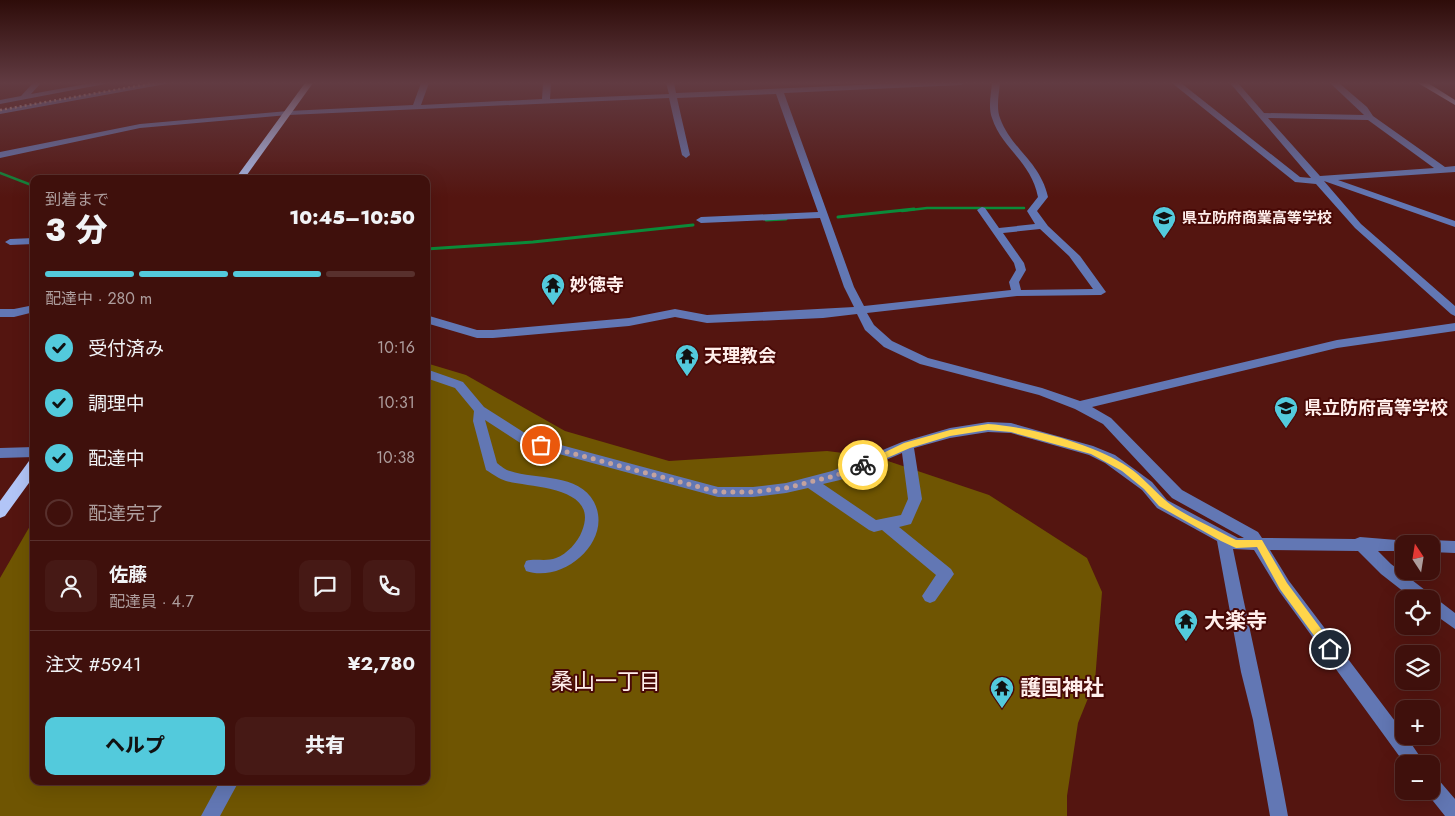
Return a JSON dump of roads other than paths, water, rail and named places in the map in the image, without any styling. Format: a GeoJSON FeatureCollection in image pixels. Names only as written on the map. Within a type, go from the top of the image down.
{"type":"FeatureCollection","features":[{"type":"Feature","properties":{"kind":"main road"},"geometry":{"type":"LineString","coordinates":[[242,175],[282,121]]}},
{"type":"Feature","properties":{"kind":"main road"},"geometry":{"type":"LineString","coordinates":[[0,512],[30,471]]}},
{"type":"Feature","properties":{"kind":"street"},"geometry":{"type":"LineString","coordinates":[[0,155],[140,126],[196,121]]}},
{"type":"Feature","properties":{"kind":"street"},"geometry":{"type":"LineString","coordinates":[[678,121],[686,156]]}},
{"type":"Feature","properties":{"kind":"street"},"geometry":{"type":"LineString","coordinates":[[790,121],[858,310],[876,335],[900,351],[917,358],[1042,392],[1079,406],[1107,421],[1177,494],[1203,510],[1254,536],[1284,586],[1409,755]]}},
{"type":"Feature","properties":{"kind":"street"},"geometry":{"type":"LineString","coordinates":[[430,320],[477,334],[493,334],[629,322],[675,313],[707,319],[823,314],[1017,293],[1101,292],[1073,254],[1042,226],[1032,211],[1043,197],[1041,182],[1029,161],[1016,150],[998,121]]}},
{"type":"Feature","properties":{"kind":"street"},"geometry":{"type":"LineString","coordinates":[[1224,121],[1298,180],[1320,180],[1455,169]]}},
{"type":"Feature","properties":{"kind":"street"},"geometry":{"type":"LineString","coordinates":[[1267,121],[1369,237],[1455,312]]}},
{"type":"Feature","properties":{"kind":"street"},"geometry":{"type":"LineString","coordinates":[[1374,121],[1443,170]]}},
{"type":"Feature","properties":{"kind":"street"},"geometry":{"type":"LineString","coordinates":[[1320,180],[1455,224]]}},
{"type":"Feature","properties":{"kind":"street"},"geometry":{"type":"LineString","coordinates":[[982,210],[1019,263],[1021,270],[1014,282],[1017,293]]}},
{"type":"Feature","properties":{"kind":"street"},"geometry":{"type":"LineString","coordinates":[[701,220],[823,215]]}},
{"type":"Feature","properties":{"kind":"street"},"geometry":{"type":"LineString","coordinates":[[997,231],[1042,226]]}},
{"type":"Feature","properties":{"kind":"street"},"geometry":{"type":"LineString","coordinates":[[10,242],[30,241]]}},
{"type":"Feature","properties":{"kind":"street"},"geometry":{"type":"LineString","coordinates":[[0,313],[14,313],[30,309]]}},
{"type":"Feature","properties":{"kind":"street"},"geometry":{"type":"LineString","coordinates":[[1079,406],[1337,344],[1455,327]]}},
{"type":"Feature","properties":{"kind":"street"},"geometry":{"type":"LineString","coordinates":[[430,374],[459,385],[480,410],[512,433],[527,441],[718,492],[753,492],[809,482],[854,469],[907,445],[950,433],[988,427],[1011,428],[1093,452],[1125,469],[1147,486],[1162,504],[1236,544],[1395,545]]}},
{"type":"Feature","properties":{"kind":"street"},"geometry":{"type":"LineString","coordinates":[[480,410],[479,421],[491,466],[505,475],[575,491],[588,502],[592,513],[592,526],[587,541],[564,561],[548,566],[530,566]]}},
{"type":"Feature","properties":{"kind":"street"},"geometry":{"type":"LineString","coordinates":[[809,482],[874,526],[906,520],[915,499],[907,445]]}},
{"type":"Feature","properties":{"kind":"street"},"geometry":{"type":"LineString","coordinates":[[0,453],[30,452]]}},
{"type":"Feature","properties":{"kind":"street"},"geometry":{"type":"LineString","coordinates":[[886,525],[946,574],[930,596]]}},
{"type":"Feature","properties":{"kind":"street"},"geometry":{"type":"LineString","coordinates":[[1224,539],[1249,672],[1262,720],[1279,816]]}},
{"type":"Feature","properties":{"kind":"street"},"geometry":{"type":"LineString","coordinates":[[1360,543],[1386,569],[1414,590]]}},
{"type":"Feature","properties":{"kind":"street"},"geometry":{"type":"LineString","coordinates":[[1440,546],[1455,547]]}},
{"type":"Feature","properties":{"kind":"street"},"geometry":{"type":"LineString","coordinates":[[1440,610],[1455,622]]}},
{"type":"Feature","properties":{"kind":"street"},"geometry":{"type":"LineString","coordinates":[[210,816],[228,785]]}},
{"type":"Feature","properties":{"kind":"street"},"geometry":{"type":"LineString","coordinates":[[1440,795],[1455,813]]}},
{"type":"Feature","properties":{"kind":"waterway"},"geometry":{"type":"LineString","coordinates":[[0,173],[30,184]]}},
{"type":"Feature","properties":{"kind":"waterway"},"geometry":{"type":"LineString","coordinates":[[902,211],[927,208],[1024,208]]}},
{"type":"Feature","properties":{"kind":"waterway"},"geometry":{"type":"LineString","coordinates":[[838,217],[914,209]]}},
{"type":"Feature","properties":{"kind":"waterway"},"geometry":{"type":"LineString","coordinates":[[766,220],[786,219]]}},
{"type":"Feature","properties":{"kind":"waterway"},"geometry":{"type":"LineString","coordinates":[[430,249],[533,242],[693,225]]}},
{"type":"Feature","properties":{"kind":"place","name":"県立防府商業高等学校"},"geometry":{"type":"Point","coordinates":[1164,239]}},
{"type":"Feature","properties":{"kind":"place","name":"妙徳寺"},"geometry":{"type":"Point","coordinates":[553,306]}},
{"type":"Feature","properties":{"kind":"place","name":"天理教会"},"geometry":{"type":"Point","coordinates":[687,377]}},
{"type":"Feature","properties":{"kind":"place","name":"県立防府高等学校"},"geometry":{"type":"Point","coordinates":[1286,429]}},
{"type":"Feature","properties":{"kind":"place","name":"大楽寺"},"geometry":{"type":"Point","coordinates":[1186,642]}},
{"type":"Feature","properties":{"kind":"place","name":"護国神社"},"geometry":{"type":"Point","coordinates":[1002,709]}},
{"type":"Feature","properties":{"kind":"district","name":"桑山一丁目"},"geometry":{"type":"Point","coordinates":[606,681]}}]}
